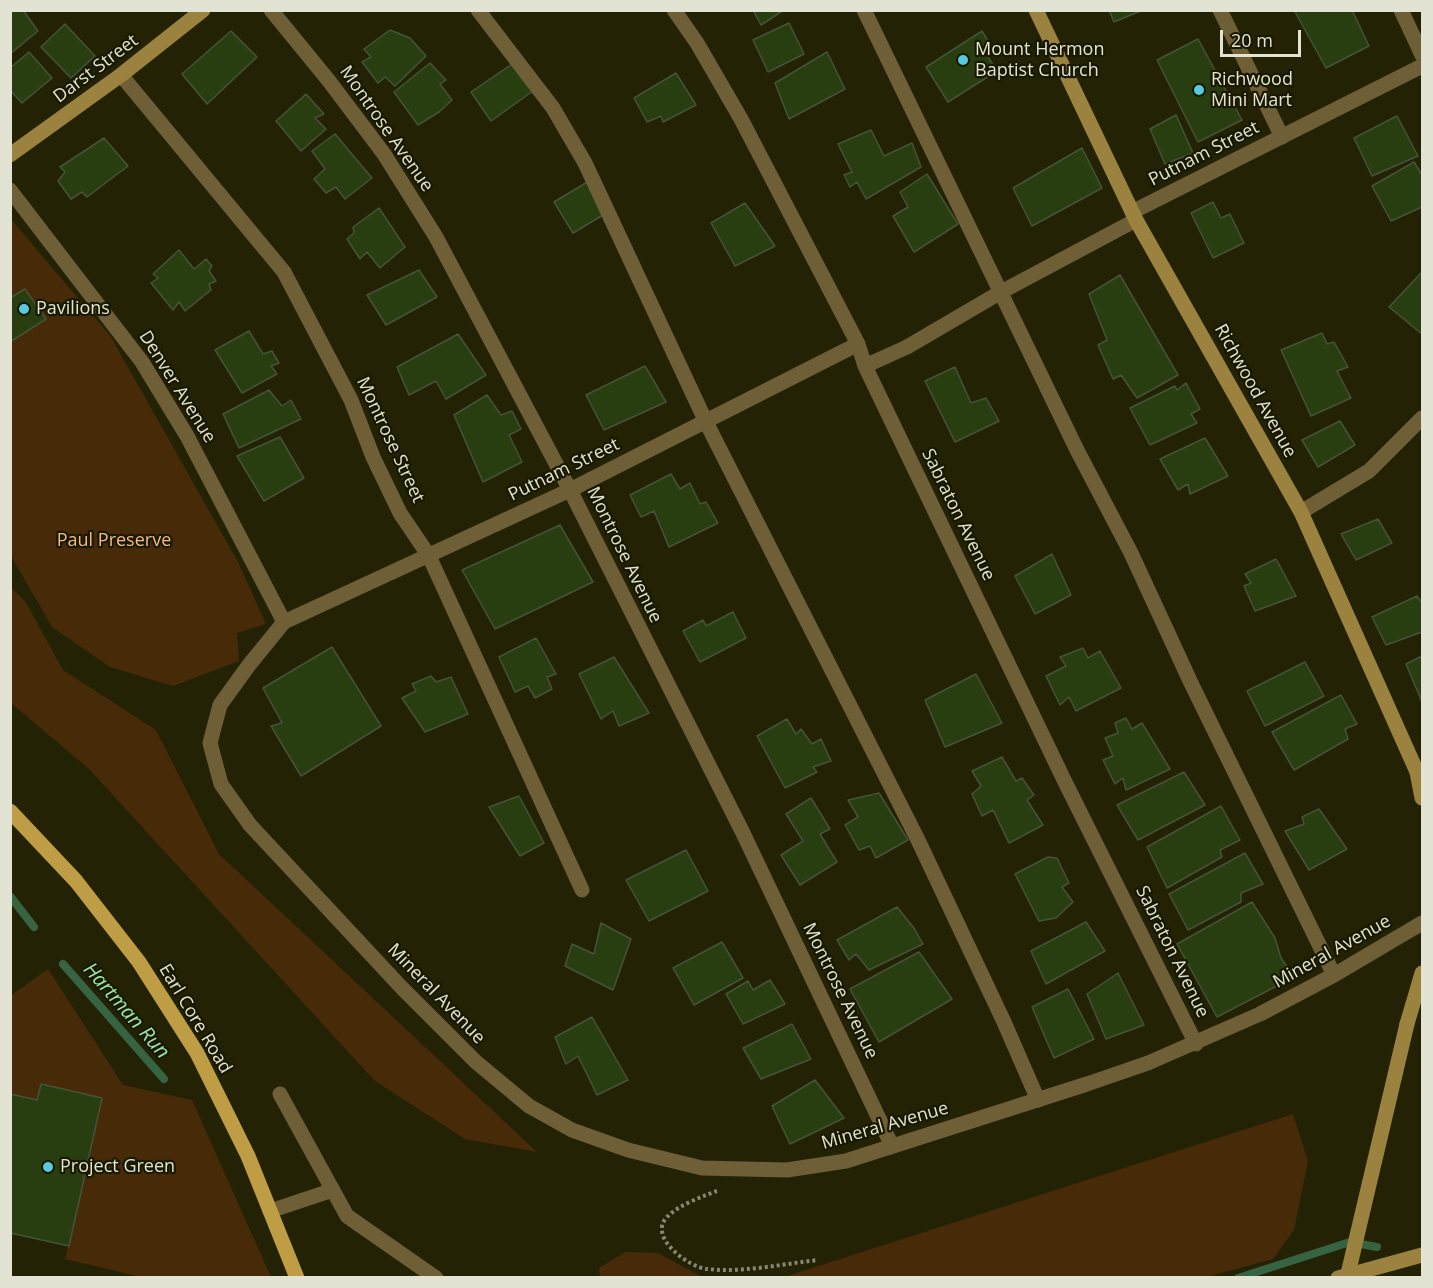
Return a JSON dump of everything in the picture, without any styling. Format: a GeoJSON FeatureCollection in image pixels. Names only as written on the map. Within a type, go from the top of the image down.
{"type":"FeatureCollection","features":[{"type":"Feature","properties":{"kind":"main road","name":"Earl Core Road"},"geometry":{"type":"LineString","coordinates":[[10,811],[76,881],[145,971],[197,1053],[248,1156],[297,1278]]}},
{"type":"Feature","properties":{"kind":"street","name":"Darst Street"},"geometry":{"type":"LineString","coordinates":[[10,155],[121,75],[203,10]]}},
{"type":"Feature","properties":{"kind":"street","name":"Montrose Avenue"},"geometry":{"type":"LineString","coordinates":[[271,10],[329,81],[390,163],[436,237],[570,490],[742,831],[892,1146]]}},
{"type":"Feature","properties":{"kind":"street"},"geometry":{"type":"LineString","coordinates":[[478,10],[553,108],[585,163],[706,422],[918,840],[1005,1022],[1038,1100]]}},
{"type":"Feature","properties":{"kind":"street","name":"Sabraton Avenue"},"geometry":{"type":"LineString","coordinates":[[674,10],[697,43],[741,120],[858,344],[865,366],[1065,782],[1196,1044]]}},
{"type":"Feature","properties":{"kind":"street"},"geometry":{"type":"LineString","coordinates":[[864,10],[1077,450],[1131,553],[1191,683],[1334,975]]}},
{"type":"Feature","properties":{"kind":"street","name":"Richwood Avenue"},"geometry":{"type":"LineString","coordinates":[[1036,10],[1134,216],[1301,512],[1417,772],[1422,798]]}},
{"type":"Feature","properties":{"kind":"street"},"geometry":{"type":"LineString","coordinates":[[1220,10],[1282,137]]}},
{"type":"Feature","properties":{"kind":"street"},"geometry":{"type":"LineString","coordinates":[[1401,10],[1422,55]]}},
{"type":"Feature","properties":{"kind":"street","name":"Putnam Street"},"geometry":{"type":"LineString","coordinates":[[865,366],[907,347],[1134,216],[1422,66]]}},
{"type":"Feature","properties":{"kind":"street","name":"Montrose Street"},"geometry":{"type":"LineString","coordinates":[[121,75],[284,272],[351,400],[373,457],[400,513],[429,556],[582,890]]}},
{"type":"Feature","properties":{"kind":"street","name":"Denver Avenue"},"geometry":{"type":"LineString","coordinates":[[10,190],[142,362],[188,436],[284,622]]}},
{"type":"Feature","properties":{"kind":"street","name":"Putnam Street"},"geometry":{"type":"LineString","coordinates":[[284,622],[570,490],[858,344]]}},
{"type":"Feature","properties":{"kind":"street"},"geometry":{"type":"LineString","coordinates":[[1301,512],[1369,471],[1422,418]]}},
{"type":"Feature","properties":{"kind":"street","name":"Mineral Avenue"},"geometry":{"type":"LineString","coordinates":[[284,622],[220,705],[210,743],[221,784],[249,825],[402,988],[476,1062],[529,1106],[572,1130],[628,1150],[702,1168],[787,1170],[846,1161],[1038,1100],[1148,1063],[1196,1044],[1334,975],[1422,923]]}},
{"type":"Feature","properties":{"kind":"street"},"geometry":{"type":"LineString","coordinates":[[1347,1278],[1407,1023],[1422,973]]}},
{"type":"Feature","properties":{"kind":"street"},"geometry":{"type":"LineString","coordinates":[[279,1094],[347,1216],[436,1278]]}},
{"type":"Feature","properties":{"kind":"street"},"geometry":{"type":"LineString","coordinates":[[270,1211],[333,1190]]}},
{"type":"Feature","properties":{"kind":"street"},"geometry":{"type":"LineString","coordinates":[[1338,1278],[1422,1255]]}},
{"type":"Feature","properties":{"kind":"path"},"geometry":{"type":"LineString","coordinates":[[718,1190],[698,1198],[667,1216],[662,1226],[662,1234],[680,1256],[705,1269],[736,1270],[818,1260]]}},
{"type":"Feature","properties":{"kind":"green space","name":"Paul Preserve"},"geometry":{"type":"Polygon","coordinates":[[[10,218],[111,337],[238,562],[266,624],[237,633],[239,661],[173,686],[110,667],[52,627],[10,554],[10,218]]]}},
{"type":"Feature","properties":{"kind":"green space"},"geometry":{"type":"Polygon","coordinates":[[[11,588],[25,601],[63,670],[156,730],[219,854],[537,1152],[465,1139],[375,1081],[90,770],[11,703],[11,588]]]}},
{"type":"Feature","properties":{"kind":"green space"},"geometry":{"type":"Polygon","coordinates":[[[48,969],[123,1085],[192,1100],[271,1277],[141,1277],[65,1259],[102,1098],[41,1085],[37,1100],[11,1096],[10,996],[48,969]]]}},
{"type":"Feature","properties":{"kind":"green space"},"geometry":{"type":"Polygon","coordinates":[[[1293,1114],[1308,1161],[1294,1230],[1273,1259],[1203,1278],[784,1277],[1293,1114]]]}},
{"type":"Feature","properties":{"kind":"green space"},"geometry":{"type":"Polygon","coordinates":[[[625,1252],[658,1253],[702,1277],[600,1277],[599,1268],[625,1252]]]}},
{"type":"Feature","properties":{"kind":"building"},"geometry":{"type":"Polygon","coordinates":[[[10,10],[23,10],[38,31],[10,54],[10,10]]]}},
{"type":"Feature","properties":{"kind":"building"},"geometry":{"type":"Polygon","coordinates":[[[753,10],[784,10],[761,25],[753,10]]]}},
{"type":"Feature","properties":{"kind":"building"},"geometry":{"type":"Polygon","coordinates":[[[1109,10],[1143,10],[1114,22],[1109,10]]]}},
{"type":"Feature","properties":{"kind":"building"},"geometry":{"type":"Polygon","coordinates":[[[1294,10],[1352,10],[1369,46],[1326,68],[1294,10]]]}},
{"type":"Feature","properties":{"kind":"building"},"geometry":{"type":"Polygon","coordinates":[[[789,23],[804,54],[768,72],[753,40],[789,23]]]}},
{"type":"Feature","properties":{"kind":"building"},"geometry":{"type":"Polygon","coordinates":[[[65,24],[95,56],[71,78],[41,47],[65,24]]]}},
{"type":"Feature","properties":{"kind":"building"},"geometry":{"type":"Polygon","coordinates":[[[390,30],[410,38],[426,56],[395,86],[385,77],[378,83],[362,62],[371,57],[364,49],[390,30]]]}},
{"type":"Feature","properties":{"kind":"building"},"geometry":{"type":"Polygon","coordinates":[[[231,31],[257,57],[207,104],[182,74],[231,31]]]}},
{"type":"Feature","properties":{"kind":"building","name":"Mount Hermon Baptist Church"},"geometry":{"type":"Polygon","coordinates":[[[982,31],[993,49],[986,54],[997,71],[948,102],[926,67],[982,31]]]}},
{"type":"Feature","properties":{"kind":"building","name":"Richwood Mini Mart"},"geometry":{"type":"Polygon","coordinates":[[[1198,39],[1242,120],[1198,142],[1157,60],[1198,39]]]}},
{"type":"Feature","properties":{"kind":"building"},"geometry":{"type":"Polygon","coordinates":[[[29,52],[52,78],[22,103],[10,90],[10,68],[29,52]]]}},
{"type":"Feature","properties":{"kind":"building"},"geometry":{"type":"Polygon","coordinates":[[[827,52],[845,89],[789,119],[775,83],[827,52]]]}},
{"type":"Feature","properties":{"kind":"building"},"geometry":{"type":"Polygon","coordinates":[[[430,63],[446,80],[440,84],[452,100],[439,112],[418,125],[394,92],[430,63]]]}},
{"type":"Feature","properties":{"kind":"building"},"geometry":{"type":"Polygon","coordinates":[[[512,64],[533,91],[491,121],[471,92],[512,64]]]}},
{"type":"Feature","properties":{"kind":"building"},"geometry":{"type":"Polygon","coordinates":[[[676,73],[696,105],[663,122],[661,116],[647,122],[634,98],[676,73]]]}},
{"type":"Feature","properties":{"kind":"building"},"geometry":{"type":"Polygon","coordinates":[[[306,94],[324,114],[315,118],[326,129],[301,151],[276,121],[306,94]]]}},
{"type":"Feature","properties":{"kind":"building"},"geometry":{"type":"Polygon","coordinates":[[[1176,115],[1193,153],[1165,164],[1150,129],[1176,115]]]}},
{"type":"Feature","properties":{"kind":"building"},"geometry":{"type":"Polygon","coordinates":[[[1397,116],[1418,156],[1372,176],[1354,138],[1397,116]]]}},
{"type":"Feature","properties":{"kind":"building"},"geometry":{"type":"Polygon","coordinates":[[[871,130],[884,156],[912,143],[921,167],[866,199],[857,182],[850,187],[844,175],[852,172],[838,144],[871,130]]]}},
{"type":"Feature","properties":{"kind":"building"},"geometry":{"type":"Polygon","coordinates":[[[335,134],[372,178],[345,199],[336,187],[326,193],[314,179],[325,169],[312,151],[335,134]]]}},
{"type":"Feature","properties":{"kind":"building"},"geometry":{"type":"Polygon","coordinates":[[[104,138],[128,166],[87,197],[82,192],[71,199],[58,181],[65,172],[60,167],[104,138]]]}},
{"type":"Feature","properties":{"kind":"building"},"geometry":{"type":"Polygon","coordinates":[[[1082,148],[1102,188],[1032,226],[1013,188],[1082,148]]]}},
{"type":"Feature","properties":{"kind":"building"},"geometry":{"type":"Polygon","coordinates":[[[1414,162],[1422,175],[1422,207],[1391,221],[1372,186],[1414,162]]]}},
{"type":"Feature","properties":{"kind":"building"},"geometry":{"type":"Polygon","coordinates":[[[927,174],[958,224],[914,252],[893,216],[908,207],[900,192],[927,174]]]}},
{"type":"Feature","properties":{"kind":"building"},"geometry":{"type":"Polygon","coordinates":[[[589,181],[608,212],[573,233],[554,202],[589,181]]]}},
{"type":"Feature","properties":{"kind":"building"},"geometry":{"type":"Polygon","coordinates":[[[1213,202],[1221,218],[1230,214],[1244,243],[1213,258],[1191,213],[1213,202]]]}},
{"type":"Feature","properties":{"kind":"building"},"geometry":{"type":"Polygon","coordinates":[[[745,203],[775,246],[735,266],[711,223],[745,203]]]}},
{"type":"Feature","properties":{"kind":"building"},"geometry":{"type":"Polygon","coordinates":[[[379,208],[405,247],[380,268],[367,252],[360,259],[347,239],[354,233],[353,227],[379,208]]]}},
{"type":"Feature","properties":{"kind":"building"},"geometry":{"type":"Polygon","coordinates":[[[179,250],[194,269],[206,259],[212,266],[209,271],[216,281],[209,284],[211,290],[185,311],[179,302],[173,310],[151,283],[158,278],[153,274],[179,250]]]}},
{"type":"Feature","properties":{"kind":"building"},"geometry":{"type":"Polygon","coordinates":[[[419,270],[437,297],[386,325],[367,295],[419,270]]]}},
{"type":"Feature","properties":{"kind":"building"},"geometry":{"type":"Polygon","coordinates":[[[1422,272],[1422,334],[1389,307],[1422,272]]]}},
{"type":"Feature","properties":{"kind":"building"},"geometry":{"type":"Polygon","coordinates":[[[1120,275],[1178,375],[1137,398],[1121,375],[1113,379],[1098,345],[1107,340],[1089,294],[1120,275]]]}},
{"type":"Feature","properties":{"kind":"building","name":"Pavilions"},"geometry":{"type":"Polygon","coordinates":[[[25,289],[46,319],[10,342],[10,298],[25,289]]]}},
{"type":"Feature","properties":{"kind":"building"},"geometry":{"type":"Polygon","coordinates":[[[249,331],[263,354],[272,351],[279,363],[271,366],[277,374],[242,393],[215,350],[249,331]]]}},
{"type":"Feature","properties":{"kind":"building"},"geometry":{"type":"Polygon","coordinates":[[[1322,333],[1327,344],[1334,342],[1348,367],[1337,371],[1351,398],[1311,416],[1281,350],[1322,333]]]}},
{"type":"Feature","properties":{"kind":"building"},"geometry":{"type":"Polygon","coordinates":[[[458,334],[486,375],[446,399],[436,381],[409,395],[397,367],[458,334]]]}},
{"type":"Feature","properties":{"kind":"building"},"geometry":{"type":"Polygon","coordinates":[[[645,366],[666,402],[604,430],[586,395],[645,366]]]}},
{"type":"Feature","properties":{"kind":"building"},"geometry":{"type":"Polygon","coordinates":[[[955,367],[971,403],[986,398],[999,421],[955,442],[925,381],[955,367]]]}},
{"type":"Feature","properties":{"kind":"building"},"geometry":{"type":"Polygon","coordinates":[[[1186,383],[1200,409],[1191,414],[1197,423],[1150,445],[1130,408],[1175,386],[1177,390],[1186,383]]]}},
{"type":"Feature","properties":{"kind":"building"},"geometry":{"type":"Polygon","coordinates":[[[269,390],[282,406],[291,400],[301,419],[239,448],[223,414],[269,390]]]}},
{"type":"Feature","properties":{"kind":"building"},"geometry":{"type":"Polygon","coordinates":[[[487,395],[501,415],[512,411],[521,429],[509,435],[522,462],[483,482],[454,415],[487,395]]]}},
{"type":"Feature","properties":{"kind":"building"},"geometry":{"type":"Polygon","coordinates":[[[1340,421],[1355,445],[1318,467],[1302,440],[1340,421]]]}},
{"type":"Feature","properties":{"kind":"building"},"geometry":{"type":"Polygon","coordinates":[[[280,437],[304,478],[264,501],[237,456],[280,437]]]}},
{"type":"Feature","properties":{"kind":"building"},"geometry":{"type":"Polygon","coordinates":[[[1205,438],[1228,476],[1190,494],[1188,484],[1178,490],[1160,459],[1205,438]]]}},
{"type":"Feature","properties":{"kind":"building"},"geometry":{"type":"Polygon","coordinates":[[[671,474],[680,489],[690,483],[700,504],[706,502],[718,523],[669,547],[654,511],[641,517],[630,495],[671,474]]]}},
{"type":"Feature","properties":{"kind":"building"},"geometry":{"type":"Polygon","coordinates":[[[1378,519],[1392,543],[1356,560],[1341,534],[1378,519]]]}},
{"type":"Feature","properties":{"kind":"building"},"geometry":{"type":"Polygon","coordinates":[[[560,525],[593,582],[495,629],[462,570],[560,525]]]}},
{"type":"Feature","properties":{"kind":"building"},"geometry":{"type":"Polygon","coordinates":[[[1052,554],[1071,595],[1035,614],[1015,576],[1052,554]]]}},
{"type":"Feature","properties":{"kind":"building"},"geometry":{"type":"Polygon","coordinates":[[[1276,559],[1296,596],[1255,611],[1244,586],[1251,583],[1245,574],[1276,559]]]}},
{"type":"Feature","properties":{"kind":"building"},"geometry":{"type":"Polygon","coordinates":[[[1417,596],[1422,603],[1422,632],[1386,645],[1372,617],[1417,596]]]}},
{"type":"Feature","properties":{"kind":"building"},"geometry":{"type":"Polygon","coordinates":[[[733,612],[746,638],[700,662],[683,631],[703,620],[706,626],[733,612]]]}},
{"type":"Feature","properties":{"kind":"building"},"geometry":{"type":"Polygon","coordinates":[[[536,638],[556,674],[547,677],[552,689],[535,698],[528,686],[515,692],[499,657],[536,638]]]}},
{"type":"Feature","properties":{"kind":"building"},"geometry":{"type":"Polygon","coordinates":[[[332,647],[381,726],[301,776],[271,726],[282,723],[263,688],[332,647]]]}},
{"type":"Feature","properties":{"kind":"building"},"geometry":{"type":"Polygon","coordinates":[[[1083,648],[1088,658],[1100,651],[1121,688],[1076,711],[1069,697],[1060,705],[1046,676],[1066,666],[1060,657],[1083,648]]]}},
{"type":"Feature","properties":{"kind":"building"},"geometry":{"type":"Polygon","coordinates":[[[1422,656],[1422,702],[1406,664],[1422,656]]]}},
{"type":"Feature","properties":{"kind":"building"},"geometry":{"type":"Polygon","coordinates":[[[614,657],[649,713],[619,726],[613,711],[601,719],[579,674],[614,657]]]}},
{"type":"Feature","properties":{"kind":"building"},"geometry":{"type":"Polygon","coordinates":[[[1305,662],[1324,696],[1265,726],[1247,691],[1305,662]]]}},
{"type":"Feature","properties":{"kind":"building"},"geometry":{"type":"Polygon","coordinates":[[[976,674],[1002,723],[945,747],[925,700],[976,674]]]}},
{"type":"Feature","properties":{"kind":"building"},"geometry":{"type":"Polygon","coordinates":[[[431,676],[436,682],[451,677],[468,714],[425,732],[402,698],[416,691],[412,684],[431,676]]]}},
{"type":"Feature","properties":{"kind":"building"},"geometry":{"type":"Polygon","coordinates":[[[1341,695],[1357,724],[1345,729],[1348,739],[1294,770],[1272,732],[1341,695]]]}},
{"type":"Feature","properties":{"kind":"building"},"geometry":{"type":"Polygon","coordinates":[[[1126,718],[1132,729],[1142,723],[1170,769],[1126,790],[1123,778],[1115,784],[1103,760],[1113,756],[1105,738],[1118,733],[1115,723],[1126,718]]]}},
{"type":"Feature","properties":{"kind":"building"},"geometry":{"type":"Polygon","coordinates":[[[787,719],[796,734],[801,729],[812,744],[821,739],[831,761],[813,767],[817,772],[785,788],[757,736],[787,719]]]}},
{"type":"Feature","properties":{"kind":"building"},"geometry":{"type":"Polygon","coordinates":[[[1002,757],[1016,781],[1022,778],[1034,795],[1027,800],[1043,825],[1009,843],[993,810],[982,816],[972,794],[981,786],[972,771],[1002,757]]]}},
{"type":"Feature","properties":{"kind":"building"},"geometry":{"type":"Polygon","coordinates":[[[1184,772],[1205,805],[1138,840],[1117,805],[1184,772]]]}},
{"type":"Feature","properties":{"kind":"building"},"geometry":{"type":"Polygon","coordinates":[[[879,793],[908,840],[876,858],[870,846],[859,850],[845,825],[858,817],[848,800],[879,793]]]}},
{"type":"Feature","properties":{"kind":"building"},"geometry":{"type":"Polygon","coordinates":[[[519,796],[544,843],[520,856],[489,807],[519,796]]]}},
{"type":"Feature","properties":{"kind":"building"},"geometry":{"type":"Polygon","coordinates":[[[811,798],[830,829],[820,834],[837,862],[800,885],[781,855],[803,841],[786,814],[811,798]]]}},
{"type":"Feature","properties":{"kind":"building"},"geometry":{"type":"Polygon","coordinates":[[[1221,806],[1240,840],[1220,850],[1222,857],[1167,888],[1147,847],[1221,806]]]}},
{"type":"Feature","properties":{"kind":"building"},"geometry":{"type":"Polygon","coordinates":[[[1319,809],[1347,849],[1309,870],[1285,831],[1304,824],[1302,817],[1319,809]]]}},
{"type":"Feature","properties":{"kind":"building"},"geometry":{"type":"Polygon","coordinates":[[[686,850],[708,891],[649,921],[626,880],[686,850]]]}},
{"type":"Feature","properties":{"kind":"building"},"geometry":{"type":"Polygon","coordinates":[[[1245,853],[1263,884],[1241,893],[1241,902],[1188,930],[1169,894],[1245,853]]]}},
{"type":"Feature","properties":{"kind":"building"},"geometry":{"type":"Polygon","coordinates":[[[1048,857],[1057,858],[1069,883],[1062,887],[1073,902],[1056,918],[1039,921],[1015,874],[1048,857]]]}},
{"type":"Feature","properties":{"kind":"building"},"geometry":{"type":"Polygon","coordinates":[[[1252,902],[1275,938],[1281,958],[1294,977],[1217,1017],[1177,944],[1252,902]]]}},
{"type":"Feature","properties":{"kind":"building"},"geometry":{"type":"Polygon","coordinates":[[[897,907],[914,928],[923,944],[869,970],[856,954],[849,960],[837,940],[897,907]]]}},
{"type":"Feature","properties":{"kind":"building"},"geometry":{"type":"Polygon","coordinates":[[[1086,922],[1105,951],[1046,984],[1031,951],[1086,922]]]}},
{"type":"Feature","properties":{"kind":"building"},"geometry":{"type":"Polygon","coordinates":[[[601,923],[631,939],[613,990],[565,966],[572,944],[594,954],[601,923]]]}},
{"type":"Feature","properties":{"kind":"building"},"geometry":{"type":"Polygon","coordinates":[[[722,942],[743,978],[694,1005],[673,968],[722,942]]]}},
{"type":"Feature","properties":{"kind":"building"},"geometry":{"type":"Polygon","coordinates":[[[919,952],[952,999],[879,1042],[850,989],[919,952]]]}},
{"type":"Feature","properties":{"kind":"building"},"geometry":{"type":"Polygon","coordinates":[[[1118,973],[1144,1025],[1106,1039],[1087,994],[1118,973]]]}},
{"type":"Feature","properties":{"kind":"building"},"geometry":{"type":"Polygon","coordinates":[[[770,980],[785,1004],[743,1024],[726,994],[748,981],[753,990],[770,980]]]}},
{"type":"Feature","properties":{"kind":"building"},"geometry":{"type":"Polygon","coordinates":[[[1068,989],[1094,1039],[1054,1058],[1032,1007],[1068,989]]]}},
{"type":"Feature","properties":{"kind":"building"},"geometry":{"type":"Polygon","coordinates":[[[592,1017],[628,1080],[597,1095],[578,1056],[566,1064],[555,1037],[592,1017]]]}},
{"type":"Feature","properties":{"kind":"building"},"geometry":{"type":"Polygon","coordinates":[[[792,1024],[811,1059],[761,1079],[743,1048],[792,1024]]]}},
{"type":"Feature","properties":{"kind":"building"},"geometry":{"type":"Polygon","coordinates":[[[815,1080],[844,1118],[790,1144],[772,1106],[815,1080]]]}},
{"type":"Feature","properties":{"kind":"building","name":"Project Green"},"geometry":{"type":"Polygon","coordinates":[[[41,1084],[102,1098],[69,1246],[10,1233],[10,1094],[37,1100],[41,1084]]]}},
{"type":"Feature","properties":{"kind":"waterway","name":"Hartman Run"},"geometry":{"type":"LineString","coordinates":[[10,896],[34,927]]}},
{"type":"Feature","properties":{"kind":"waterway","name":"Hartman Run"},"geometry":{"type":"LineString","coordinates":[[63,964],[164,1079]]}},
{"type":"Feature","properties":{"kind":"waterway","name":"Hartman Run"},"geometry":{"type":"LineString","coordinates":[[1238,1278],[1350,1242],[1377,1247]]}},
{"type":"Feature","properties":{"kind":"place","name":"Mount Hermon Baptist Church"},"geometry":{"type":"Point","coordinates":[963,60]}},
{"type":"Feature","properties":{"kind":"place","name":"Richwood Mini Mart"},"geometry":{"type":"Point","coordinates":[1199,90]}},
{"type":"Feature","properties":{"kind":"place","name":"Pavilions"},"geometry":{"type":"Point","coordinates":[24,309]}},
{"type":"Feature","properties":{"kind":"place","name":"Project Green"},"geometry":{"type":"Point","coordinates":[48,1167]}}]}
